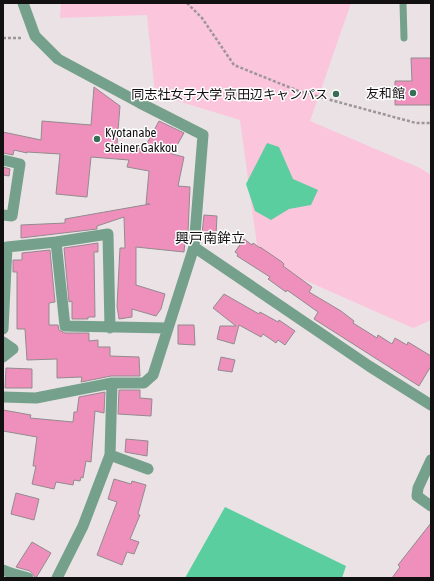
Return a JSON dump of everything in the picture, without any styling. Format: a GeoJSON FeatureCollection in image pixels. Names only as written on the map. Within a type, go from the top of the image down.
{"type":"FeatureCollection","features":[{"type":"Feature","properties":{"kind":"street"},"geometry":{"type":"LineString","coordinates":[[3,397],[36,398],[112,383],[144,383],[153,374],[194,247],[204,135],[58,59],[35,36],[23,3]]}},
{"type":"Feature","properties":{"kind":"street"},"geometry":{"type":"LineString","coordinates":[[3,160],[20,164],[12,216],[3,215]]}},
{"type":"Feature","properties":{"kind":"street"},"geometry":{"type":"LineString","coordinates":[[3,330],[7,247],[56,242],[108,234],[110,328]]}},
{"type":"Feature","properties":{"kind":"street"},"geometry":{"type":"LineString","coordinates":[[56,242],[65,326],[167,328]]}},
{"type":"Feature","properties":{"kind":"street"},"geometry":{"type":"LineString","coordinates":[[194,247],[369,366],[431,405]]}},
{"type":"Feature","properties":{"kind":"street"},"geometry":{"type":"LineString","coordinates":[[3,342],[13,350],[3,357]]}},
{"type":"Feature","properties":{"kind":"street"},"geometry":{"type":"LineString","coordinates":[[57,578],[83,526],[110,455],[112,383]]}},
{"type":"Feature","properties":{"kind":"street"},"geometry":{"type":"LineString","coordinates":[[110,455],[148,469]]}},
{"type":"Feature","properties":{"kind":"street"},"geometry":{"type":"LineString","coordinates":[[431,460],[418,488],[417,496],[431,506]]}},
{"type":"Feature","properties":{"kind":"street"},"geometry":{"type":"LineString","coordinates":[[3,570],[13,575],[18,574],[28,578]]}},
{"type":"Feature","properties":{"kind":"lane"},"geometry":{"type":"LineString","coordinates":[[403,3],[404,38]]}},
{"type":"Feature","properties":{"kind":"path"},"geometry":{"type":"LineString","coordinates":[[187,3],[202,18],[234,65],[301,92],[416,123],[431,123]]}},
{"type":"Feature","properties":{"kind":"path"},"geometry":{"type":"LineString","coordinates":[[3,38],[17,39],[35,36]]}},
{"type":"Feature","properties":{"kind":"shaded area"},"geometry":{"type":"Polygon","coordinates":[[[61,3],[351,3],[310,121],[420,168],[431,175],[431,320],[413,328],[259,260],[240,120],[155,94],[147,15],[60,18],[61,3]]]}},
{"type":"Feature","properties":{"kind":"shaded area"},"geometry":{"type":"Polygon","coordinates":[[[267,143],[279,147],[293,179],[318,190],[311,205],[289,209],[271,220],[255,211],[246,184],[267,143]]]}},
{"type":"Feature","properties":{"kind":"shaded area"},"geometry":{"type":"Polygon","coordinates":[[[225,507],[346,566],[342,578],[185,578],[225,507]]]}},
{"type":"Feature","properties":{"kind":"building","name":"友和館"},"geometry":{"type":"Polygon","coordinates":[[[411,58],[431,58],[431,105],[395,105],[395,81],[412,81],[411,58]]]}},
{"type":"Feature","properties":{"kind":"building"},"geometry":{"type":"Polygon","coordinates":[[[94,87],[120,106],[117,144],[144,149],[159,121],[184,133],[172,154],[184,157],[178,186],[190,187],[188,233],[186,233],[184,252],[136,247],[136,285],[165,294],[161,309],[156,316],[132,309],[132,317],[119,319],[117,306],[120,248],[125,248],[124,217],[97,226],[97,229],[21,238],[21,225],[65,223],[65,219],[150,204],[146,204],[149,171],[127,167],[129,160],[91,157],[87,197],[56,194],[60,154],[27,153],[14,150],[13,155],[3,153],[3,132],[41,140],[42,121],[91,125],[94,87]]]}},
{"type":"Feature","properties":{"kind":"building"},"geometry":{"type":"Polygon","coordinates":[[[3,167],[10,169],[9,176],[3,175],[3,167]]]}},
{"type":"Feature","properties":{"kind":"building"},"geometry":{"type":"Polygon","coordinates":[[[204,215],[217,216],[216,235],[202,234],[204,215]]]}},
{"type":"Feature","properties":{"kind":"building"},"geometry":{"type":"Polygon","coordinates":[[[244,239],[252,245],[253,243],[260,247],[282,262],[284,264],[283,266],[312,287],[309,292],[341,311],[354,321],[353,323],[377,338],[378,335],[392,344],[395,338],[407,345],[408,342],[431,356],[431,366],[419,386],[314,319],[318,312],[287,290],[286,292],[268,279],[270,277],[237,256],[238,254],[235,252],[244,239]]]}},
{"type":"Feature","properties":{"kind":"building"},"geometry":{"type":"Polygon","coordinates":[[[98,243],[98,252],[94,252],[95,317],[88,317],[88,319],[72,319],[72,301],[69,302],[64,248],[98,243]]]}},
{"type":"Feature","properties":{"kind":"building"},"geometry":{"type":"Polygon","coordinates":[[[50,250],[55,302],[49,303],[49,325],[58,325],[59,330],[65,333],[89,333],[89,341],[98,340],[98,347],[110,347],[110,356],[139,357],[140,376],[111,376],[81,382],[82,377],[57,378],[57,359],[27,360],[25,329],[17,329],[17,272],[13,272],[13,260],[22,260],[22,253],[50,250]]]}},
{"type":"Feature","properties":{"kind":"building"},"geometry":{"type":"Polygon","coordinates":[[[224,294],[259,314],[260,312],[278,322],[279,320],[295,331],[285,345],[278,340],[276,343],[263,334],[261,337],[239,325],[234,344],[217,339],[220,326],[236,326],[213,308],[224,294]]]}},
{"type":"Feature","properties":{"kind":"building"},"geometry":{"type":"Polygon","coordinates":[[[178,325],[194,325],[195,345],[178,344],[178,325]]]}},
{"type":"Feature","properties":{"kind":"building"},"geometry":{"type":"Polygon","coordinates":[[[221,357],[235,360],[232,372],[218,370],[221,357]]]}},
{"type":"Feature","properties":{"kind":"building"},"geometry":{"type":"Polygon","coordinates":[[[6,368],[32,369],[32,388],[5,388],[6,368]]]}},
{"type":"Feature","properties":{"kind":"building"},"geometry":{"type":"Polygon","coordinates":[[[119,390],[140,390],[140,398],[152,399],[151,416],[118,414],[119,390]]]}},
{"type":"Feature","properties":{"kind":"building"},"geometry":{"type":"Polygon","coordinates":[[[105,392],[104,413],[95,411],[91,462],[86,461],[83,478],[81,477],[80,481],[74,480],[73,485],[56,482],[54,489],[32,484],[36,466],[33,466],[37,437],[3,431],[3,410],[31,415],[30,418],[73,422],[74,412],[77,412],[79,397],[105,392]]]}},
{"type":"Feature","properties":{"kind":"building"},"geometry":{"type":"Polygon","coordinates":[[[126,439],[148,441],[147,456],[125,452],[126,439]]]}},
{"type":"Feature","properties":{"kind":"building"},"geometry":{"type":"Polygon","coordinates":[[[114,479],[131,484],[132,481],[146,485],[138,514],[140,515],[130,539],[139,542],[134,554],[127,552],[122,565],[97,555],[117,502],[108,499],[114,479]]]}},
{"type":"Feature","properties":{"kind":"building"},"geometry":{"type":"Polygon","coordinates":[[[16,493],[39,499],[34,520],[11,514],[16,493]]]}},
{"type":"Feature","properties":{"kind":"building"},"geometry":{"type":"Polygon","coordinates":[[[431,523],[431,578],[392,578],[400,567],[398,565],[431,523]]]}},
{"type":"Feature","properties":{"kind":"building"},"geometry":{"type":"Polygon","coordinates":[[[32,542],[51,553],[36,578],[30,571],[16,567],[32,542]]]}},
{"type":"Feature","properties":{"kind":"place","name":"友和館"},"geometry":{"type":"Point","coordinates":[413,93]}},
{"type":"Feature","properties":{"kind":"place","name":"同志社女子大学 京田辺キャンパス"},"geometry":{"type":"Point","coordinates":[336,94]}},
{"type":"Feature","properties":{"kind":"place","name":"Kyotanabe Steiner Gakkou"},"geometry":{"type":"Point","coordinates":[97,139]}},
{"type":"Feature","properties":{"kind":"district","name":"興戸南鉾立"},"geometry":{"type":"Point","coordinates":[210,238]}}]}
